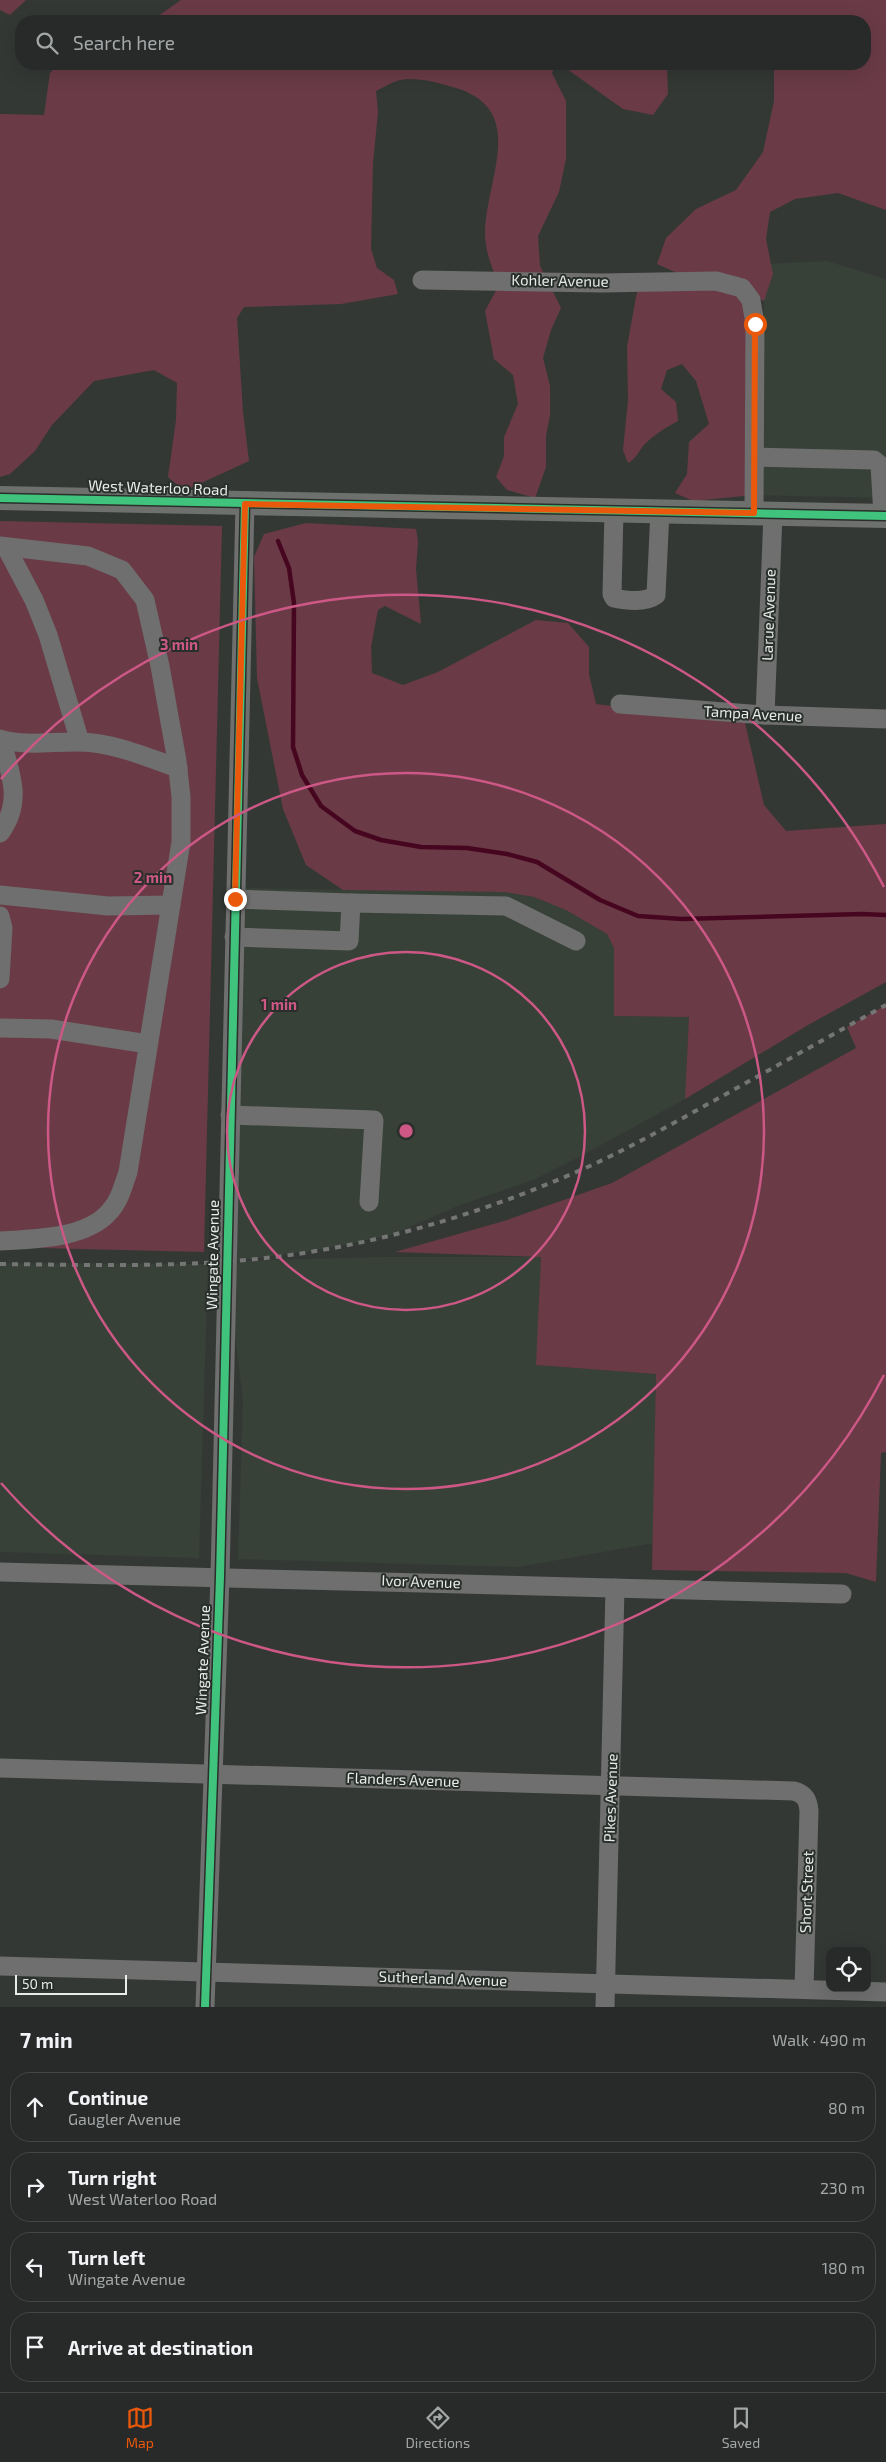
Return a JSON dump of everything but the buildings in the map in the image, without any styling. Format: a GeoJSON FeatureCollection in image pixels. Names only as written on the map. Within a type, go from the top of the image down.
{"type":"FeatureCollection","features":[{"type":"Feature","properties":{"kind":"main road","name":"West Waterloo Road"},"geometry":{"type":"LineString","coordinates":[[0,498],[884,516]]}},
{"type":"Feature","properties":{"kind":"street","name":"Kohler Avenue"},"geometry":{"type":"LineString","coordinates":[[422,280],[602,283],[724,282],[738,286],[747,293],[751,300],[755,324],[755,456]]}},
{"type":"Feature","properties":{"kind":"street","name":"Larue Avenue"},"geometry":{"type":"LineString","coordinates":[[755,456],[764,514],[765,715]]}},
{"type":"Feature","properties":{"kind":"street"},"geometry":{"type":"LineString","coordinates":[[755,456],[874,460],[880,465],[882,475],[884,516]]}},
{"type":"Feature","properties":{"kind":"street","name":"Wingate Avenue"},"geometry":{"type":"LineString","coordinates":[[205,2007],[220,1576],[245,504]]}},
{"type":"Feature","properties":{"kind":"street"},"geometry":{"type":"LineString","coordinates":[[614,511],[612,594],[614,598],[626,601],[650,600],[656,594],[660,512]]}},
{"type":"Feature","properties":{"kind":"street"},"geometry":{"type":"LineString","coordinates":[[3,546],[34,600],[48,635],[80,742]]}},
{"type":"Feature","properties":{"kind":"street"},"geometry":{"type":"LineString","coordinates":[[0,1241],[53,1238],[86,1228],[110,1212],[121,1195],[128,1172],[181,842],[181,797],[178,768],[160,666],[145,600],[122,570],[88,556],[3,546]]}},
{"type":"Feature","properties":{"kind":"street","name":"Tampa Avenue"},"geometry":{"type":"LineString","coordinates":[[620,704],[765,715],[886,719]]}},
{"type":"Feature","properties":{"kind":"street"},"geometry":{"type":"LineString","coordinates":[[0,833],[9,821],[15,800],[1,739],[45,745],[80,742],[107,745],[178,768]]}},
{"type":"Feature","properties":{"kind":"street"},"geometry":{"type":"LineString","coordinates":[[0,895],[108,906],[171,905]]}},
{"type":"Feature","properties":{"kind":"street"},"geometry":{"type":"LineString","coordinates":[[235,899],[506,906],[576,941]]}},
{"type":"Feature","properties":{"kind":"street"},"geometry":{"type":"LineString","coordinates":[[234,937],[349,941],[351,903]]}},
{"type":"Feature","properties":{"kind":"street"},"geometry":{"type":"LineString","coordinates":[[0,916],[4,928],[0,979]]}},
{"type":"Feature","properties":{"kind":"street"},"geometry":{"type":"LineString","coordinates":[[0,1028],[51,1029],[148,1044]]}},
{"type":"Feature","properties":{"kind":"street"},"geometry":{"type":"LineString","coordinates":[[230,1115],[374,1120],[369,1202]]}},
{"type":"Feature","properties":{"kind":"street","name":"Ivor Avenue"},"geometry":{"type":"LineString","coordinates":[[0,1572],[220,1576],[842,1594]]}},
{"type":"Feature","properties":{"kind":"street","name":"Pikes Avenue"},"geometry":{"type":"LineString","coordinates":[[605,2007],[615,1588]]}},
{"type":"Feature","properties":{"kind":"street","name":"Flanders Avenue"},"geometry":{"type":"LineString","coordinates":[[0,1768],[787,1791],[800,1793],[804,1796]]}},
{"type":"Feature","properties":{"kind":"street","name":"Short Street"},"geometry":{"type":"LineString","coordinates":[[804,1796],[808,1803],[809,1811],[804,1990]]}},
{"type":"Feature","properties":{"kind":"street","name":"Sutherland Avenue"},"geometry":{"type":"LineString","coordinates":[[0,1966],[886,1992]]}},
{"type":"Feature","properties":{"kind":"shaded area"},"geometry":{"type":"Polygon","coordinates":[[[0,0],[26,0],[10,15],[0,10],[0,0]]]}},
{"type":"Feature","properties":{"kind":"shaded area"},"geometry":{"type":"Polygon","coordinates":[[[181,0],[886,0],[886,210],[838,193],[795,199],[770,212],[766,239],[773,274],[764,301],[748,293],[754,495],[693,501],[675,493],[687,474],[689,442],[709,424],[696,381],[682,364],[667,370],[661,389],[676,402],[678,421],[652,438],[628,463],[623,450],[628,400],[627,347],[636,297],[638,290],[695,281],[657,264],[666,238],[696,209],[736,190],[763,152],[774,101],[774,70],[871,70],[871,15],[160,15],[181,0]]]}},
{"type":"Feature","properties":{"kind":"shaded area"},"geometry":{"type":"Polygon","coordinates":[[[53,70],[553,70],[552,73],[566,101],[566,159],[559,192],[538,236],[540,266],[561,308],[551,330],[543,358],[550,386],[550,415],[546,436],[546,467],[535,498],[507,490],[496,477],[504,456],[504,437],[518,404],[513,375],[494,359],[485,311],[499,285],[491,266],[485,240],[487,211],[496,167],[497,127],[489,110],[474,96],[443,84],[412,79],[397,81],[376,91],[378,112],[373,163],[371,249],[377,268],[394,280],[398,294],[341,304],[244,307],[237,318],[243,412],[249,461],[184,491],[168,477],[176,420],[177,383],[154,370],[94,381],[52,425],[35,451],[10,474],[0,477],[0,114],[44,115],[50,73],[53,70]]]}},
{"type":"Feature","properties":{"kind":"shaded area"},"geometry":{"type":"Polygon","coordinates":[[[568,70],[667,70],[668,94],[653,115],[623,109],[568,70]]]}},
{"type":"Feature","properties":{"kind":"shaded area"},"geometry":{"type":"Polygon","coordinates":[[[827,261],[886,279],[886,498],[754,495],[766,264],[827,261]]]}},
{"type":"Feature","properties":{"kind":"shaded area"},"geometry":{"type":"Polygon","coordinates":[[[0,521],[222,526],[204,1252],[0,1247],[0,521]]]}},
{"type":"Feature","properties":{"kind":"shaded area"},"geometry":{"type":"Polygon","coordinates":[[[306,523],[416,529],[418,541],[416,569],[421,624],[385,606],[378,610],[371,647],[372,673],[403,685],[438,672],[536,620],[568,623],[589,647],[589,674],[596,704],[745,723],[764,805],[786,831],[886,824],[886,982],[808,1025],[685,1099],[689,1017],[614,1016],[614,948],[607,934],[566,910],[534,897],[505,892],[343,890],[306,865],[283,809],[257,678],[254,557],[264,534],[306,523]]]}},
{"type":"Feature","properties":{"kind":"shaded area"},"geometry":{"type":"Polygon","coordinates":[[[235,888],[505,892],[534,897],[566,910],[607,934],[614,948],[614,1016],[689,1017],[685,1099],[581,1156],[533,1180],[460,1205],[391,1235],[318,1250],[234,1261],[379,1257],[541,1257],[537,1365],[656,1374],[654,1543],[518,1567],[238,1559],[243,1401],[226,1262],[235,888]]]}},
{"type":"Feature","properties":{"kind":"shaded area"},"geometry":{"type":"Polygon","coordinates":[[[886,1005],[886,1452],[881,1453],[876,1582],[846,1573],[652,1570],[656,1374],[536,1365],[541,1257],[395,1252],[504,1221],[612,1183],[856,1048],[847,1027],[886,1005]]]}},
{"type":"Feature","properties":{"kind":"shaded area"},"geometry":{"type":"Polygon","coordinates":[[[0,1263],[208,1264],[199,1558],[0,1552],[0,1263]]]}},
{"type":"Feature","properties":{"kind":"waterway"},"geometry":{"type":"LineString","coordinates":[[278,541],[289,568],[294,603],[293,747],[302,775],[321,806],[355,831],[381,840],[421,847],[467,848],[507,854],[537,862],[600,900],[638,916],[682,919],[886,915]]}},
{"type":"Feature","properties":{"kind":"railway"},"geometry":{"type":"LineString","coordinates":[[0,1264],[142,1265],[248,1260],[357,1243],[431,1225],[539,1188],[610,1156],[886,1005]]}},
{"type":"Feature","properties":{"kind":"cycle path"},"geometry":{"type":"LineString","coordinates":[[0,498],[886,516]]}},
{"type":"Feature","properties":{"kind":"cycle path"},"geometry":{"type":"LineString","coordinates":[[205,2007],[220,1577],[245,504]]}},
{"type":"Feature","properties":{"kind":"route"},"geometry":{"type":"LineString","coordinates":[[235,899],[245,504],[754,513],[755,324]]}}]}
